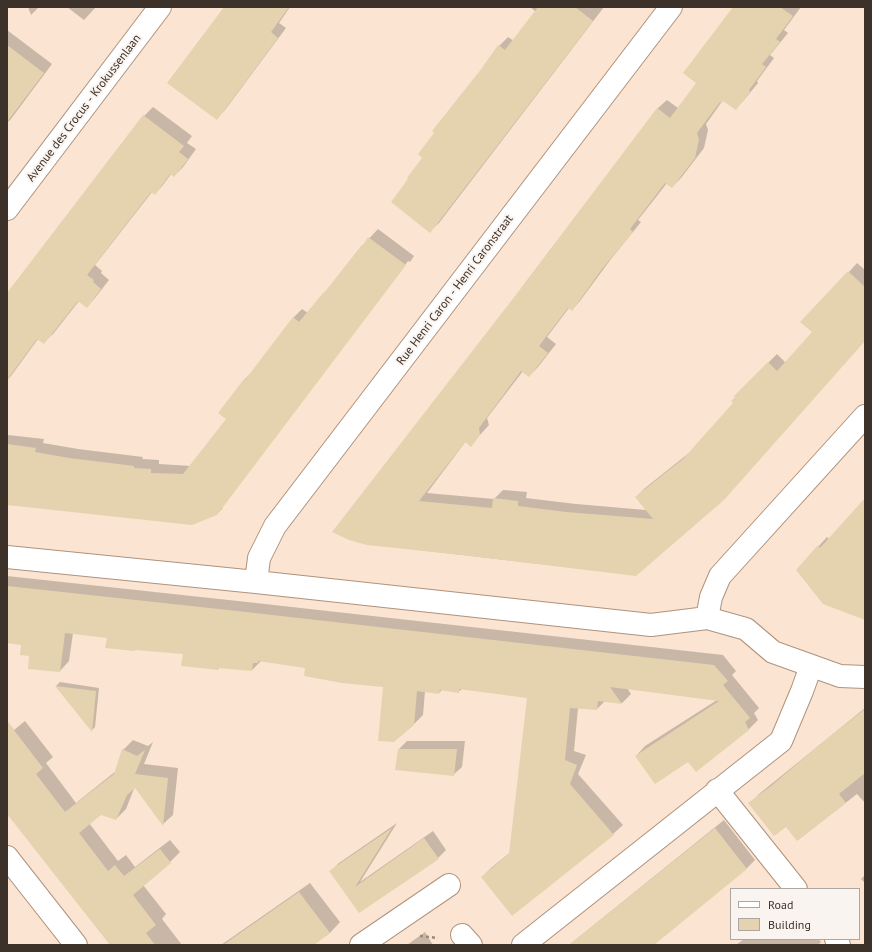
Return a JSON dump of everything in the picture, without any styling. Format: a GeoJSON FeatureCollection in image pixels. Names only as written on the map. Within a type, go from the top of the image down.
{"type":"FeatureCollection","features":[{"type":"Feature","properties":{"kind":"street","name":"Avenue des Crocus - Krokussenlaan"},"geometry":{"type":"LineString","coordinates":[[7,209],[160,7]]}},
{"type":"Feature","properties":{"kind":"street","name":"Rue Henri Caron - Henri Caronstraat"},"geometry":{"type":"LineString","coordinates":[[256,582],[259,558],[275,526],[671,7]]}},
{"type":"Feature","properties":{"kind":"street"},"geometry":{"type":"LineString","coordinates":[[707,618],[711,597],[720,576],[865,416]]}},
{"type":"Feature","properties":{"kind":"street"},"geometry":{"type":"LineString","coordinates":[[7,557],[256,582],[651,625],[707,618],[746,629],[773,652],[840,676],[865,677]]}},
{"type":"Feature","properties":{"kind":"street"},"geometry":{"type":"LineString","coordinates":[[523,945],[717,790],[781,741],[811,666]]}},
{"type":"Feature","properties":{"kind":"street"},"geometry":{"type":"LineString","coordinates":[[717,790],[795,888]]}},
{"type":"Feature","properties":{"kind":"street"},"geometry":{"type":"LineString","coordinates":[[7,857],[76,945]]}},
{"type":"Feature","properties":{"kind":"street"},"geometry":{"type":"LineString","coordinates":[[361,945],[450,885]]}},
{"type":"Feature","properties":{"kind":"building"},"geometry":{"type":"Polygon","coordinates":[[[224,7],[289,7],[271,32],[278,38],[217,120],[167,83],[224,7]]]}},
{"type":"Feature","properties":{"kind":"building"},"geometry":{"type":"Polygon","coordinates":[[[538,7],[575,7],[593,21],[430,233],[391,202],[422,158],[418,154],[434,133],[432,131],[482,68],[498,45],[505,50],[538,7]]]}},
{"type":"Feature","properties":{"kind":"building"},"geometry":{"type":"Polygon","coordinates":[[[733,7],[780,7],[793,16],[776,39],[780,42],[762,64],[766,67],[749,90],[750,92],[736,110],[723,101],[722,103],[720,102],[697,133],[699,139],[695,158],[672,188],[665,183],[630,229],[633,232],[602,269],[572,311],[568,308],[539,346],[548,353],[529,377],[521,371],[479,428],[480,435],[471,447],[465,442],[419,501],[492,508],[493,498],[518,501],[518,506],[566,512],[653,519],[635,497],[683,459],[733,403],[731,401],[735,397],[734,396],[768,362],[777,371],[812,332],[800,322],[848,271],[865,287],[865,341],[724,500],[636,576],[367,545],[349,540],[332,532],[522,287],[657,108],[670,118],[696,83],[683,73],[733,7]]]}},
{"type":"Feature","properties":{"kind":"building"},"geometry":{"type":"Polygon","coordinates":[[[7,45],[44,73],[7,122],[7,45]]]}},
{"type":"Feature","properties":{"kind":"building"},"geometry":{"type":"Polygon","coordinates":[[[143,115],[184,146],[179,152],[188,159],[174,177],[170,174],[155,195],[151,192],[87,275],[94,280],[93,282],[101,289],[87,308],[78,301],[44,344],[37,339],[7,380],[7,293],[143,115]]]}},
{"type":"Feature","properties":{"kind":"building"},"geometry":{"type":"Polygon","coordinates":[[[368,237],[406,265],[217,515],[192,525],[7,505],[7,444],[36,448],[35,452],[69,458],[134,466],[134,468],[151,469],[151,473],[183,474],[226,419],[218,413],[244,379],[245,380],[293,317],[299,322],[361,246],[362,247],[368,237]]]}},
{"type":"Feature","properties":{"kind":"building"},"geometry":{"type":"Polygon","coordinates":[[[865,498],[865,620],[823,604],[796,570],[818,545],[820,548],[865,498]]]}},
{"type":"Feature","properties":{"kind":"building"},"geometry":{"type":"Polygon","coordinates":[[[7,586],[714,665],[728,681],[723,685],[750,718],[745,722],[749,730],[696,772],[688,762],[655,784],[635,756],[719,701],[610,687],[622,704],[598,701],[597,710],[570,708],[565,760],[577,765],[570,784],[614,835],[512,916],[481,877],[509,854],[527,698],[459,689],[459,693],[440,690],[439,694],[417,691],[414,725],[394,742],[378,741],[383,687],[342,683],[304,676],[305,668],[258,661],[258,663],[253,663],[252,671],[219,668],[219,670],[181,666],[183,654],[105,648],[107,638],[65,633],[60,672],[28,669],[29,656],[20,655],[21,645],[7,643],[7,586]]]}},
{"type":"Feature","properties":{"kind":"building"},"geometry":{"type":"Polygon","coordinates":[[[55,686],[96,691],[92,732],[55,686]]]}},
{"type":"Feature","properties":{"kind":"building"},"geometry":{"type":"Polygon","coordinates":[[[865,709],[865,773],[839,794],[846,803],[797,841],[786,827],[774,836],[748,803],[865,709]]]}},
{"type":"Feature","properties":{"kind":"building"},"geometry":{"type":"Polygon","coordinates":[[[7,721],[43,768],[36,774],[65,812],[114,774],[122,749],[137,756],[145,750],[135,774],[168,778],[163,826],[135,788],[127,795],[116,820],[101,815],[79,833],[108,871],[115,865],[124,876],[160,849],[171,863],[133,895],[156,925],[146,933],[155,945],[110,945],[7,814],[7,721]]]}},
{"type":"Feature","properties":{"kind":"building"},"geometry":{"type":"Polygon","coordinates":[[[398,749],[457,749],[454,776],[395,770],[398,749]]]}},
{"type":"Feature","properties":{"kind":"building"},"geometry":{"type":"Polygon","coordinates":[[[392,828],[355,887],[424,838],[439,859],[359,913],[329,871],[392,828]]]}},
{"type":"Feature","properties":{"kind":"building"},"geometry":{"type":"Polygon","coordinates":[[[715,828],[747,869],[654,945],[569,945],[715,828]]]}},
{"type":"Feature","properties":{"kind":"building"},"geometry":{"type":"Polygon","coordinates":[[[299,892],[330,933],[314,945],[223,945],[299,892]]]}}]}
